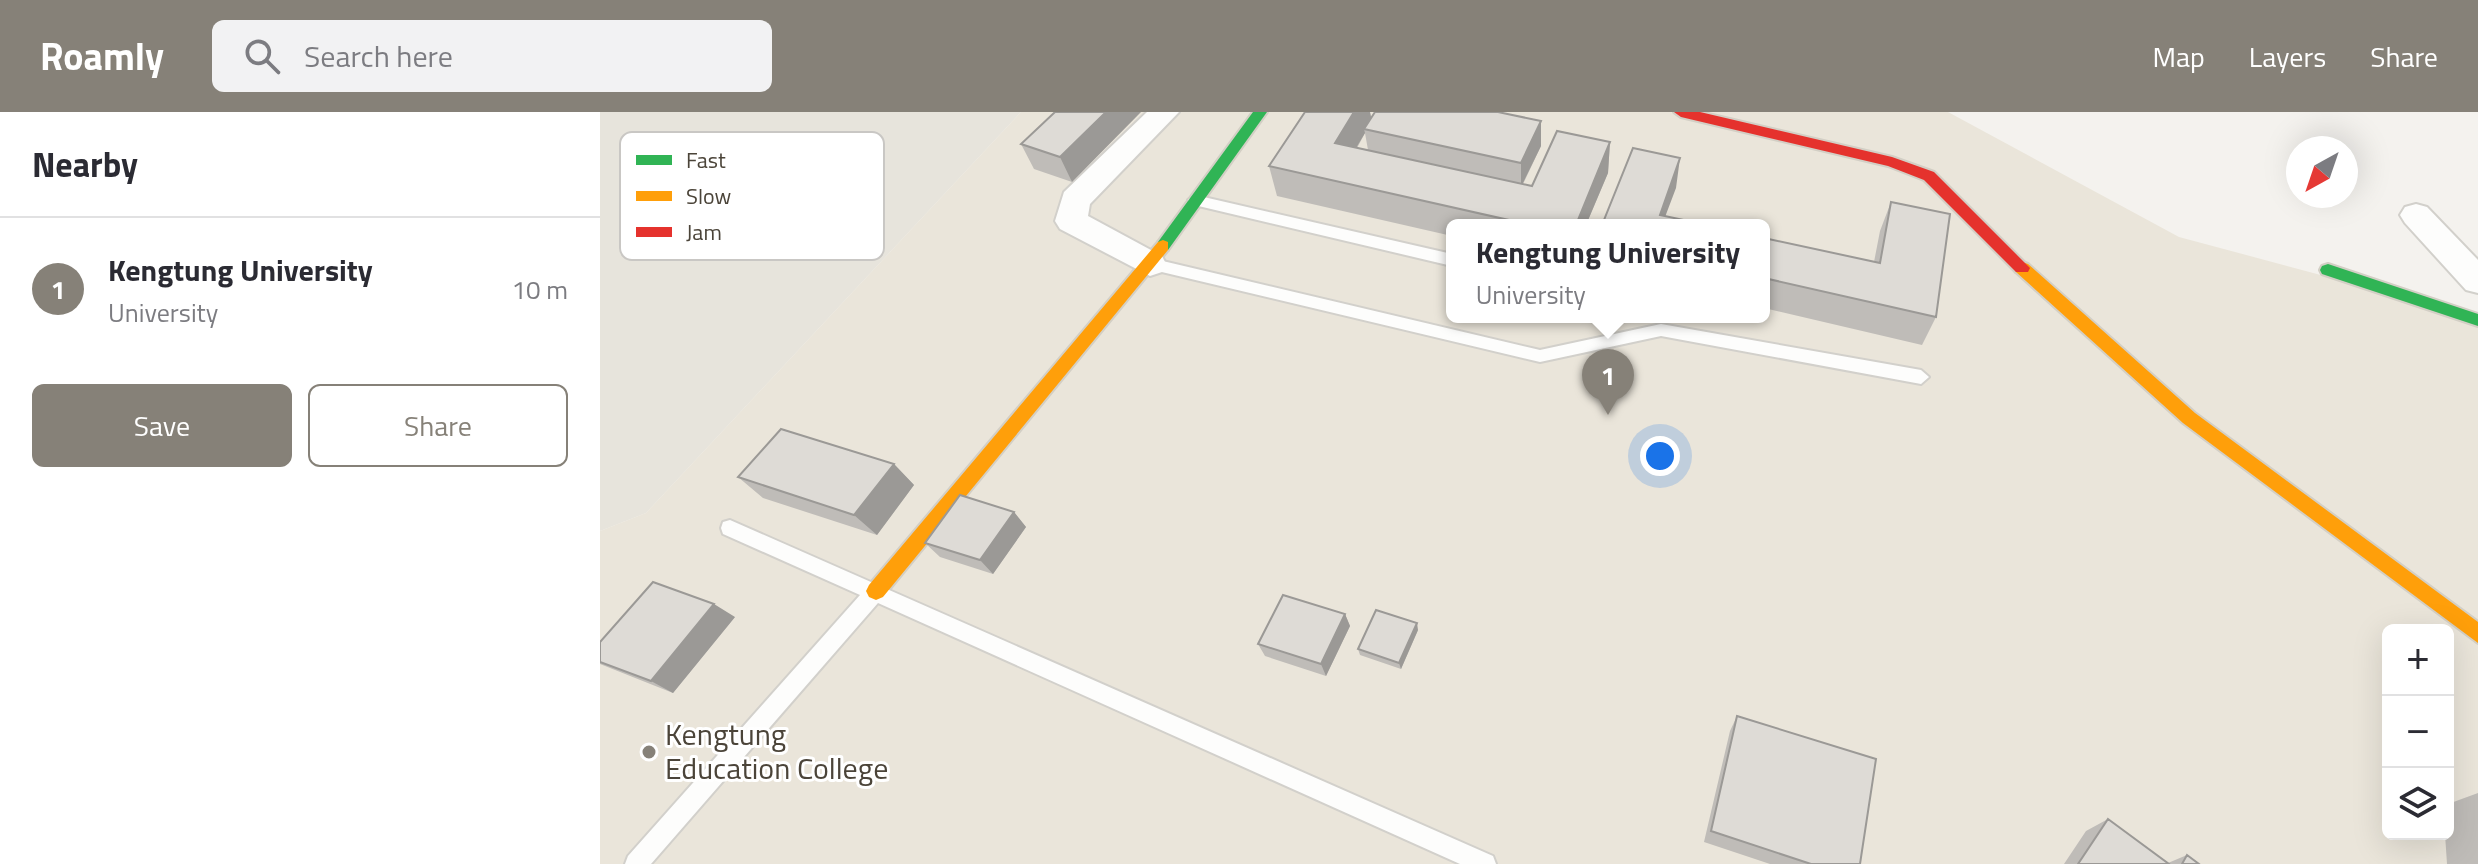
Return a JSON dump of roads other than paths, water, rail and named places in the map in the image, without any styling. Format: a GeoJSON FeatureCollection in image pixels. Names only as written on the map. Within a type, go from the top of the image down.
{"type":"FeatureCollection","features":[{"type":"Feature","properties":{"kind":"street"},"geometry":{"type":"LineString","coordinates":[[1150,264],[1071,221],[1075,200],[1164,112]]}},
{"type":"Feature","properties":{"kind":"street"},"geometry":{"type":"LineString","coordinates":[[876,591],[1150,264],[1260,112]]}},
{"type":"Feature","properties":{"kind":"street"},"geometry":{"type":"LineString","coordinates":[[1681,112],[1892,162],[1929,176],[1997,245],[2189,418],[2478,634]]}},
{"type":"Feature","properties":{"kind":"street"},"geometry":{"type":"LineString","coordinates":[[2416,215],[2478,281]]}},
{"type":"Feature","properties":{"kind":"street"},"geometry":{"type":"LineString","coordinates":[[2328,270],[2478,320]]}},
{"type":"Feature","properties":{"kind":"lane"},"geometry":{"type":"LineString","coordinates":[[1195,200],[1446,259]]}},
{"type":"Feature","properties":{"kind":"lane"},"geometry":{"type":"LineString","coordinates":[[1150,264],[1540,356],[1661,330],[1921,377]]}},
{"type":"Feature","properties":{"kind":"lane"},"geometry":{"type":"LineString","coordinates":[[730,528],[1485,864]]}},
{"type":"Feature","properties":{"kind":"lane"},"geometry":{"type":"LineString","coordinates":[[636,864],[876,591]]}},
{"type":"Feature","properties":{"kind":"place","name":"Kengtung University"},"geometry":{"type":"Point","coordinates":[1608,415]}},
{"type":"Feature","properties":{"kind":"place","name":"Kengtung Education College"},"geometry":{"type":"Point","coordinates":[649,752]}}]}
